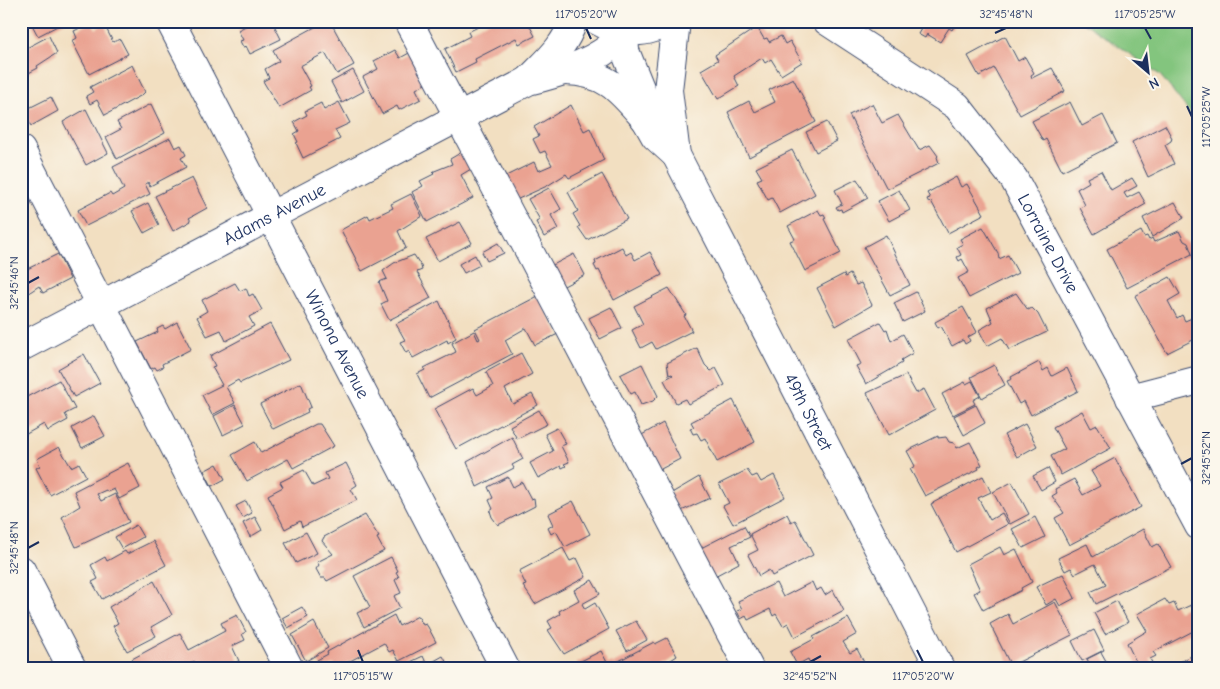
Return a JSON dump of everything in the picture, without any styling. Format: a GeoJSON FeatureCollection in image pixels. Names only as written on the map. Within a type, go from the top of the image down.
{"type":"FeatureCollection","features":[{"type":"Feature","properties":{"kind":"street","name":"Winona Avenue"},"geometry":{"type":"LineString","coordinates":[[170,21],[505,668]]}},
{"type":"Feature","properties":{"kind":"street"},"geometry":{"type":"LineString","coordinates":[[408,21],[749,668]]}},
{"type":"Feature","properties":{"kind":"street","name":"Adams Avenue"},"geometry":{"type":"LineString","coordinates":[[528,81],[561,48],[568,38],[573,21]]}},
{"type":"Feature","properties":{"kind":"street"},"geometry":{"type":"LineString","coordinates":[[615,28],[644,31],[667,21]]}},
{"type":"Feature","properties":{"kind":"street","name":"49th Street"},"geometry":{"type":"LineString","coordinates":[[676,21],[668,90],[676,155],[940,668]]}},
{"type":"Feature","properties":{"kind":"street","name":"Lorraine Drive"},"geometry":{"type":"LineString","coordinates":[[827,21],[957,106],[1014,179],[1199,526]]}},
{"type":"Feature","properties":{"kind":"street","name":"Adams Avenue"},"geometry":{"type":"LineString","coordinates":[[21,347],[528,81],[564,71],[611,46],[615,28]]}},
{"type":"Feature","properties":{"kind":"street","name":"49th Street"},"geometry":{"type":"LineString","coordinates":[[615,28],[640,88],[646,120],[655,136],[676,155]]}},
{"type":"Feature","properties":{"kind":"street"},"geometry":{"type":"LineString","coordinates":[[564,71],[586,72],[603,79],[627,99],[646,120]]}},
{"type":"Feature","properties":{"kind":"street"},"geometry":{"type":"LineString","coordinates":[[21,150],[289,668]]}},
{"type":"Feature","properties":{"kind":"street"},"geometry":{"type":"LineString","coordinates":[[1130,398],[1199,380]]}},
{"type":"Feature","properties":{"kind":"street"},"geometry":{"type":"LineString","coordinates":[[21,570],[72,668]]}},
{"type":"Feature","properties":{"kind":"green space"},"geometry":{"type":"Polygon","coordinates":[[[1082,21],[1199,21],[1199,124],[1160,75],[1082,21]]]}},
{"type":"Feature","properties":{"kind":"building"},"geometry":{"type":"Polygon","coordinates":[[[30,21],[67,21],[38,36],[30,21]]]}},
{"type":"Feature","properties":{"kind":"building"},"geometry":{"type":"Polygon","coordinates":[[[255,21],[272,21],[281,39],[250,54],[246,46],[243,47],[240,41],[243,40],[238,30],[255,21]]]}},
{"type":"Feature","properties":{"kind":"building"},"geometry":{"type":"Polygon","coordinates":[[[326,21],[330,21],[354,65],[337,74],[325,53],[300,66],[311,86],[309,87],[311,90],[279,108],[263,81],[269,78],[265,69],[279,61],[273,50],[326,21]]]}},
{"type":"Feature","properties":{"kind":"building"},"geometry":{"type":"Polygon","coordinates":[[[422,21],[435,21],[425,27],[422,21]]]}},
{"type":"Feature","properties":{"kind":"building"},"geometry":{"type":"Polygon","coordinates":[[[490,21],[527,21],[535,36],[519,44],[516,38],[475,59],[476,62],[456,72],[445,49],[470,36],[468,32],[490,21]]]}},
{"type":"Feature","properties":{"kind":"building"},"geometry":{"type":"Polygon","coordinates":[[[909,21],[957,21],[952,30],[949,28],[940,42],[927,34],[925,38],[918,34],[921,29],[909,21]]]}},
{"type":"Feature","properties":{"kind":"building"},"geometry":{"type":"Polygon","coordinates":[[[92,22],[96,29],[104,24],[113,42],[120,39],[128,54],[89,74],[72,41],[77,38],[74,31],[92,22]]]}},
{"type":"Feature","properties":{"kind":"building"},"geometry":{"type":"Polygon","coordinates":[[[757,27],[764,39],[767,38],[769,42],[781,36],[785,44],[790,41],[802,62],[781,75],[771,59],[765,63],[762,58],[734,76],[739,86],[718,99],[701,70],[718,60],[715,55],[757,27]]]}},
{"type":"Feature","properties":{"kind":"building"},"geometry":{"type":"Polygon","coordinates":[[[49,36],[57,53],[37,66],[38,68],[21,77],[21,51],[49,36]]]}},
{"type":"Feature","properties":{"kind":"building"},"geometry":{"type":"Polygon","coordinates":[[[1005,36],[1018,61],[1025,57],[1034,73],[1031,75],[1032,78],[1052,68],[1065,91],[1020,115],[994,68],[979,76],[968,56],[1005,36]]]}},
{"type":"Feature","properties":{"kind":"building"},"geometry":{"type":"Polygon","coordinates":[[[395,50],[400,58],[411,52],[427,83],[416,89],[421,99],[399,110],[397,106],[382,114],[363,77],[378,69],[374,61],[395,50]]]}},
{"type":"Feature","properties":{"kind":"building"},"geometry":{"type":"Polygon","coordinates":[[[132,65],[145,92],[142,95],[105,115],[97,100],[90,104],[86,96],[93,92],[90,87],[132,65]]]}},
{"type":"Feature","properties":{"kind":"building"},"geometry":{"type":"Polygon","coordinates":[[[353,70],[364,91],[342,103],[331,82],[353,70]]]}},
{"type":"Feature","properties":{"kind":"building"},"geometry":{"type":"Polygon","coordinates":[[[793,78],[816,122],[749,157],[728,112],[749,101],[755,112],[775,102],[769,90],[793,78]]]}},
{"type":"Feature","properties":{"kind":"building"},"geometry":{"type":"Polygon","coordinates":[[[51,97],[58,111],[31,126],[23,111],[51,97]]]}},
{"type":"Feature","properties":{"kind":"building"},"geometry":{"type":"Polygon","coordinates":[[[339,102],[350,123],[335,130],[340,139],[303,158],[296,143],[298,142],[294,134],[299,131],[294,122],[307,115],[305,111],[321,103],[324,110],[339,102]]]}},
{"type":"Feature","properties":{"kind":"building"},"geometry":{"type":"Polygon","coordinates":[[[1070,102],[1082,126],[1103,115],[1117,143],[1062,171],[1046,139],[1043,141],[1032,121],[1070,102]]]}},
{"type":"Feature","properties":{"kind":"building"},"geometry":{"type":"Polygon","coordinates":[[[151,104],[165,133],[117,159],[106,137],[121,129],[117,122],[151,104]]]}},
{"type":"Feature","properties":{"kind":"building"},"geometry":{"type":"Polygon","coordinates":[[[872,104],[882,123],[898,115],[919,150],[930,145],[938,156],[939,163],[887,189],[849,115],[872,104]]]}},
{"type":"Feature","properties":{"kind":"building"},"geometry":{"type":"Polygon","coordinates":[[[571,105],[584,131],[590,128],[604,160],[569,178],[566,174],[547,186],[516,200],[504,177],[534,162],[538,171],[552,165],[545,151],[540,153],[533,139],[539,136],[534,127],[571,105]]]}},
{"type":"Feature","properties":{"kind":"building"},"geometry":{"type":"Polygon","coordinates":[[[86,109],[108,153],[86,165],[63,122],[86,109]]]}},
{"type":"Feature","properties":{"kind":"building"},"geometry":{"type":"Polygon","coordinates":[[[827,122],[837,141],[816,152],[806,132],[827,122]]]}},
{"type":"Feature","properties":{"kind":"building"},"geometry":{"type":"Polygon","coordinates":[[[1165,125],[1172,138],[1165,145],[1174,164],[1148,177],[1132,142],[1165,125]]]}},
{"type":"Feature","properties":{"kind":"building"},"geometry":{"type":"Polygon","coordinates":[[[170,138],[175,148],[181,145],[186,155],[181,158],[186,167],[150,186],[148,182],[145,184],[150,194],[86,226],[78,210],[110,193],[112,196],[124,189],[113,167],[170,138]]]}},
{"type":"Feature","properties":{"kind":"building"},"geometry":{"type":"Polygon","coordinates":[[[792,150],[815,194],[780,213],[772,198],[768,200],[757,180],[762,178],[756,168],[792,150]]]}},
{"type":"Feature","properties":{"kind":"building"},"geometry":{"type":"Polygon","coordinates":[[[462,152],[471,169],[461,175],[473,198],[427,222],[412,192],[423,186],[420,181],[434,174],[432,172],[452,164],[450,159],[462,152]]]}},
{"type":"Feature","properties":{"kind":"building"},"geometry":{"type":"Polygon","coordinates":[[[1101,171],[1111,190],[1132,178],[1137,186],[1124,193],[1127,198],[1139,192],[1146,204],[1094,234],[1080,208],[1085,205],[1077,189],[1089,182],[1087,178],[1101,171]]]}},
{"type":"Feature","properties":{"kind":"building"},"geometry":{"type":"Polygon","coordinates":[[[602,174],[627,219],[587,240],[578,227],[580,226],[573,214],[578,211],[568,192],[602,174]]]}},
{"type":"Feature","properties":{"kind":"building"},"geometry":{"type":"Polygon","coordinates":[[[956,177],[961,187],[967,184],[984,214],[948,233],[931,201],[929,203],[927,199],[930,198],[927,193],[956,177]]]}},
{"type":"Feature","properties":{"kind":"building"},"geometry":{"type":"Polygon","coordinates":[[[192,178],[207,208],[189,218],[191,221],[173,231],[155,196],[192,178]]]}},
{"type":"Feature","properties":{"kind":"building"},"geometry":{"type":"Polygon","coordinates":[[[857,179],[868,198],[842,212],[841,209],[838,210],[836,207],[842,204],[835,190],[857,179]]]}},
{"type":"Feature","properties":{"kind":"building"},"geometry":{"type":"Polygon","coordinates":[[[21,187],[31,205],[21,210],[21,187]]]}},
{"type":"Feature","properties":{"kind":"building"},"geometry":{"type":"Polygon","coordinates":[[[549,188],[561,209],[551,215],[558,229],[544,237],[536,222],[540,220],[528,199],[549,188]]]}},
{"type":"Feature","properties":{"kind":"building"},"geometry":{"type":"Polygon","coordinates":[[[899,190],[910,210],[889,221],[878,201],[899,190]]]}},
{"type":"Feature","properties":{"kind":"building"},"geometry":{"type":"Polygon","coordinates":[[[411,194],[422,216],[398,231],[406,248],[362,271],[341,230],[368,215],[370,219],[393,208],[391,204],[411,194]]]}},
{"type":"Feature","properties":{"kind":"building"},"geometry":{"type":"Polygon","coordinates":[[[1175,202],[1184,218],[1152,237],[1143,218],[1175,202]]]}},
{"type":"Feature","properties":{"kind":"building"},"geometry":{"type":"Polygon","coordinates":[[[148,203],[159,225],[144,233],[132,211],[148,203]]]}},
{"type":"Feature","properties":{"kind":"building"},"geometry":{"type":"Polygon","coordinates":[[[818,210],[821,215],[824,214],[826,218],[824,219],[841,253],[805,271],[790,241],[795,239],[788,226],[818,210]]]}},
{"type":"Feature","properties":{"kind":"building"},"geometry":{"type":"Polygon","coordinates":[[[460,222],[472,243],[438,261],[426,239],[460,222]]]}},
{"type":"Feature","properties":{"kind":"building"},"geometry":{"type":"Polygon","coordinates":[[[983,227],[998,253],[999,259],[1008,255],[1018,273],[969,298],[958,278],[969,272],[962,259],[959,261],[957,257],[961,255],[957,247],[963,244],[960,239],[983,227]]]}},
{"type":"Feature","properties":{"kind":"building"},"geometry":{"type":"Polygon","coordinates":[[[1141,231],[1144,237],[1147,236],[1149,240],[1152,238],[1154,242],[1179,231],[1184,241],[1188,243],[1192,254],[1127,288],[1107,249],[1141,231]]]}},
{"type":"Feature","properties":{"kind":"building"},"geometry":{"type":"Polygon","coordinates":[[[886,235],[910,285],[890,295],[864,247],[886,235]]]}},
{"type":"Feature","properties":{"kind":"building"},"geometry":{"type":"Polygon","coordinates":[[[498,243],[504,253],[487,261],[482,252],[498,243]]]}},
{"type":"Feature","properties":{"kind":"building"},"geometry":{"type":"Polygon","coordinates":[[[622,247],[626,255],[631,252],[635,260],[650,252],[662,275],[614,300],[599,270],[597,271],[594,265],[596,264],[595,261],[622,247]]]}},
{"type":"Feature","properties":{"kind":"building"},"geometry":{"type":"Polygon","coordinates":[[[58,254],[70,279],[43,293],[39,286],[21,298],[21,272],[58,254]]]}},
{"type":"Feature","properties":{"kind":"building"},"geometry":{"type":"Polygon","coordinates":[[[574,254],[585,275],[562,287],[551,266],[574,254]]]}},
{"type":"Feature","properties":{"kind":"building"},"geometry":{"type":"Polygon","coordinates":[[[414,255],[422,270],[417,272],[431,298],[389,320],[381,304],[387,301],[379,282],[387,279],[383,271],[394,263],[414,255]]]}},
{"type":"Feature","properties":{"kind":"building"},"geometry":{"type":"Polygon","coordinates":[[[475,255],[480,265],[464,273],[459,264],[475,255]]]}},
{"type":"Feature","properties":{"kind":"building"},"geometry":{"type":"Polygon","coordinates":[[[844,274],[845,277],[850,274],[856,285],[861,283],[872,305],[836,326],[817,288],[844,274]]]}},
{"type":"Feature","properties":{"kind":"building"},"geometry":{"type":"Polygon","coordinates":[[[1170,277],[1180,294],[1168,301],[1177,318],[1182,315],[1185,321],[1199,315],[1199,337],[1167,353],[1135,296],[1170,277]]]}},
{"type":"Feature","properties":{"kind":"building"},"geometry":{"type":"Polygon","coordinates":[[[235,283],[240,291],[246,288],[249,296],[253,294],[262,310],[249,317],[254,326],[226,341],[221,330],[207,336],[197,317],[207,311],[202,300],[235,283]]]}},
{"type":"Feature","properties":{"kind":"building"},"geometry":{"type":"Polygon","coordinates":[[[669,288],[686,315],[684,316],[692,331],[656,349],[652,342],[641,348],[632,330],[643,324],[634,306],[669,288]]]}},
{"type":"Feature","properties":{"kind":"building"},"geometry":{"type":"Polygon","coordinates":[[[916,292],[925,311],[903,322],[894,303],[916,292]]]}},
{"type":"Feature","properties":{"kind":"building"},"geometry":{"type":"Polygon","coordinates":[[[1016,293],[1028,310],[1032,308],[1038,314],[1047,332],[1009,350],[1002,338],[987,346],[979,330],[993,322],[987,308],[1016,293]]]}},
{"type":"Feature","properties":{"kind":"building"},"geometry":{"type":"Polygon","coordinates":[[[538,296],[558,334],[535,345],[526,328],[505,340],[512,354],[429,398],[417,374],[425,370],[424,368],[456,352],[452,343],[474,331],[478,340],[480,339],[475,329],[538,296]]]}},
{"type":"Feature","properties":{"kind":"building"},"geometry":{"type":"Polygon","coordinates":[[[439,301],[456,338],[448,343],[447,340],[413,358],[409,351],[406,353],[400,342],[405,340],[396,324],[439,301]]]}},
{"type":"Feature","properties":{"kind":"building"},"geometry":{"type":"Polygon","coordinates":[[[611,307],[622,328],[600,339],[589,318],[611,307]]]}},
{"type":"Feature","properties":{"kind":"building"},"geometry":{"type":"Polygon","coordinates":[[[963,307],[977,332],[968,337],[970,341],[965,344],[963,340],[952,346],[941,326],[938,328],[935,322],[963,307]]]}},
{"type":"Feature","properties":{"kind":"building"},"geometry":{"type":"Polygon","coordinates":[[[177,322],[191,349],[162,364],[163,367],[157,370],[155,367],[151,369],[137,342],[158,332],[157,329],[163,326],[165,329],[177,322]]]}},
{"type":"Feature","properties":{"kind":"building"},"geometry":{"type":"Polygon","coordinates":[[[880,322],[885,330],[887,329],[891,341],[903,334],[913,353],[901,360],[902,363],[866,384],[856,366],[861,364],[848,339],[880,322]]]}},
{"type":"Feature","properties":{"kind":"building"},"geometry":{"type":"Polygon","coordinates":[[[270,324],[289,360],[240,383],[238,380],[226,387],[235,403],[212,415],[202,395],[222,385],[212,367],[215,366],[210,356],[270,324]]]}},
{"type":"Feature","properties":{"kind":"building"},"geometry":{"type":"Polygon","coordinates":[[[697,348],[705,365],[711,371],[716,368],[725,385],[688,404],[685,399],[676,403],[664,380],[673,375],[669,375],[667,363],[697,348]]]}},
{"type":"Feature","properties":{"kind":"building"},"geometry":{"type":"Polygon","coordinates":[[[521,353],[532,374],[505,389],[513,404],[532,394],[538,405],[456,449],[434,409],[473,388],[477,395],[493,386],[486,372],[521,353]]]}},
{"type":"Feature","properties":{"kind":"building"},"geometry":{"type":"Polygon","coordinates":[[[84,354],[100,383],[74,397],[58,369],[84,354]]]}},
{"type":"Feature","properties":{"kind":"building"},"geometry":{"type":"Polygon","coordinates":[[[1039,362],[1043,371],[1048,368],[1052,376],[1067,368],[1078,391],[1031,415],[1024,401],[1019,404],[1007,381],[1039,362]]]}},
{"type":"Feature","properties":{"kind":"building"},"geometry":{"type":"Polygon","coordinates":[[[642,364],[658,396],[653,401],[641,405],[635,392],[631,394],[620,375],[642,364]]]}},
{"type":"Feature","properties":{"kind":"building"},"geometry":{"type":"Polygon","coordinates":[[[994,365],[1005,385],[982,398],[971,377],[994,365]]]}},
{"type":"Feature","properties":{"kind":"building"},"geometry":{"type":"Polygon","coordinates":[[[906,375],[916,393],[924,389],[935,410],[889,435],[867,393],[906,375]]]}},
{"type":"Feature","properties":{"kind":"building"},"geometry":{"type":"Polygon","coordinates":[[[59,380],[75,409],[65,414],[68,420],[48,431],[44,424],[21,437],[21,400],[59,380]]]}},
{"type":"Feature","properties":{"kind":"building"},"geometry":{"type":"Polygon","coordinates":[[[972,381],[980,396],[973,400],[975,404],[953,415],[942,394],[965,382],[966,384],[972,381]]]}},
{"type":"Feature","properties":{"kind":"building"},"geometry":{"type":"Polygon","coordinates":[[[301,383],[311,407],[307,409],[308,412],[273,429],[260,404],[301,383]]]}},
{"type":"Feature","properties":{"kind":"building"},"geometry":{"type":"Polygon","coordinates":[[[733,400],[755,442],[717,462],[705,438],[701,440],[697,433],[693,434],[690,428],[694,427],[691,422],[733,400]]]}},
{"type":"Feature","properties":{"kind":"building"},"geometry":{"type":"Polygon","coordinates":[[[235,405],[245,424],[223,435],[214,416],[235,405]]]}},
{"type":"Feature","properties":{"kind":"building"},"geometry":{"type":"Polygon","coordinates":[[[976,405],[985,423],[964,435],[954,416],[976,405]]]}},
{"type":"Feature","properties":{"kind":"building"},"geometry":{"type":"Polygon","coordinates":[[[539,410],[547,424],[517,439],[510,426],[539,410]]]}},
{"type":"Feature","properties":{"kind":"building"},"geometry":{"type":"Polygon","coordinates":[[[1082,411],[1091,428],[1097,425],[1111,448],[1061,475],[1051,456],[1065,449],[1053,427],[1082,411]]]}},
{"type":"Feature","properties":{"kind":"building"},"geometry":{"type":"Polygon","coordinates":[[[94,416],[105,436],[82,448],[72,428],[94,416]]]}},
{"type":"Feature","properties":{"kind":"building"},"geometry":{"type":"Polygon","coordinates":[[[663,423],[680,459],[659,470],[640,436],[663,423]]]}},
{"type":"Feature","properties":{"kind":"building"},"geometry":{"type":"Polygon","coordinates":[[[316,424],[320,424],[334,446],[293,468],[288,459],[247,481],[232,455],[255,442],[261,453],[316,424]]]}},
{"type":"Feature","properties":{"kind":"building"},"geometry":{"type":"Polygon","coordinates":[[[1025,424],[1037,446],[1017,457],[1004,435],[1025,424]]]}},
{"type":"Feature","properties":{"kind":"building"},"geometry":{"type":"Polygon","coordinates":[[[557,428],[566,444],[561,446],[569,462],[564,464],[566,466],[562,468],[561,466],[538,478],[530,463],[553,451],[545,434],[557,428]]]}},
{"type":"Feature","properties":{"kind":"building"},"geometry":{"type":"Polygon","coordinates":[[[938,436],[938,438],[946,437],[957,448],[970,442],[982,465],[978,467],[979,469],[925,496],[910,469],[915,466],[907,451],[938,436]]]}},
{"type":"Feature","properties":{"kind":"building"},"geometry":{"type":"Polygon","coordinates":[[[512,437],[523,459],[512,465],[514,468],[477,487],[467,462],[512,437]]]}},
{"type":"Feature","properties":{"kind":"building"},"geometry":{"type":"Polygon","coordinates":[[[59,447],[71,467],[79,463],[86,476],[50,495],[36,468],[40,466],[37,459],[59,447]]]}},
{"type":"Feature","properties":{"kind":"building"},"geometry":{"type":"Polygon","coordinates":[[[1115,458],[1141,507],[1069,545],[1055,518],[1064,513],[1052,496],[1057,493],[1055,489],[1074,479],[1083,495],[1100,486],[1091,471],[1115,458]]]}},
{"type":"Feature","properties":{"kind":"building"},"geometry":{"type":"Polygon","coordinates":[[[128,463],[140,488],[119,499],[114,489],[97,494],[101,501],[115,494],[129,522],[76,547],[62,517],[80,506],[74,491],[128,463]]]}},
{"type":"Feature","properties":{"kind":"building"},"geometry":{"type":"Polygon","coordinates":[[[346,463],[357,485],[351,489],[357,500],[302,527],[300,521],[285,529],[268,495],[283,487],[280,482],[304,470],[313,486],[328,479],[325,473],[346,463]]]}},
{"type":"Feature","properties":{"kind":"building"},"geometry":{"type":"Polygon","coordinates":[[[217,464],[225,479],[212,486],[204,471],[217,464]]]}},
{"type":"Feature","properties":{"kind":"building"},"geometry":{"type":"Polygon","coordinates":[[[1048,468],[1055,482],[1041,490],[1033,476],[1048,468]]]}},
{"type":"Feature","properties":{"kind":"building"},"geometry":{"type":"Polygon","coordinates":[[[747,470],[752,477],[757,475],[761,482],[774,475],[785,497],[733,524],[723,506],[729,503],[719,484],[747,470]]]}},
{"type":"Feature","properties":{"kind":"building"},"geometry":{"type":"Polygon","coordinates":[[[983,476],[991,492],[978,498],[990,520],[1002,513],[1008,524],[956,552],[931,504],[983,476]]]}},
{"type":"Feature","properties":{"kind":"building"},"geometry":{"type":"Polygon","coordinates":[[[508,477],[513,487],[522,482],[531,499],[534,498],[535,506],[498,525],[490,511],[493,509],[489,500],[493,498],[488,487],[508,477]]]}},
{"type":"Feature","properties":{"kind":"building"},"geometry":{"type":"Polygon","coordinates":[[[699,477],[710,498],[679,512],[670,494],[699,477]]]}},
{"type":"Feature","properties":{"kind":"building"},"geometry":{"type":"Polygon","coordinates":[[[1012,482],[1029,514],[1010,524],[993,492],[1012,482]]]}},
{"type":"Feature","properties":{"kind":"building"},"geometry":{"type":"Polygon","coordinates":[[[246,501],[252,513],[243,518],[236,506],[246,501]]]}},
{"type":"Feature","properties":{"kind":"building"},"geometry":{"type":"Polygon","coordinates":[[[573,501],[590,534],[565,547],[556,531],[551,534],[548,528],[553,525],[548,514],[573,501]]]}},
{"type":"Feature","properties":{"kind":"building"},"geometry":{"type":"Polygon","coordinates":[[[787,514],[791,522],[795,520],[797,523],[813,555],[772,576],[769,570],[759,576],[748,555],[758,550],[750,534],[787,514]]]}},
{"type":"Feature","properties":{"kind":"building"},"geometry":{"type":"Polygon","coordinates":[[[365,515],[379,537],[377,538],[384,551],[327,581],[325,578],[321,578],[316,569],[319,565],[317,562],[333,554],[322,541],[324,537],[365,515]]]}},
{"type":"Feature","properties":{"kind":"building"},"geometry":{"type":"Polygon","coordinates":[[[255,517],[262,530],[250,537],[243,523],[255,517]]]}},
{"type":"Feature","properties":{"kind":"building"},"geometry":{"type":"Polygon","coordinates":[[[1035,517],[1045,537],[1023,548],[1012,529],[1035,517]]]}},
{"type":"Feature","properties":{"kind":"building"},"geometry":{"type":"Polygon","coordinates":[[[136,525],[143,537],[122,549],[115,537],[136,525]]]}},
{"type":"Feature","properties":{"kind":"building"},"geometry":{"type":"Polygon","coordinates":[[[744,526],[750,537],[731,546],[739,563],[711,578],[697,550],[744,526]]]}},
{"type":"Feature","properties":{"kind":"building"},"geometry":{"type":"Polygon","coordinates":[[[1143,529],[1152,547],[1158,544],[1171,567],[1096,604],[1090,592],[1106,585],[1095,564],[1075,574],[1071,568],[1065,571],[1058,558],[1087,544],[1093,557],[1143,529]]]}},
{"type":"Feature","properties":{"kind":"building"},"geometry":{"type":"Polygon","coordinates":[[[306,532],[317,553],[296,563],[285,543],[306,532]]]}},
{"type":"Feature","properties":{"kind":"building"},"geometry":{"type":"Polygon","coordinates":[[[153,541],[166,565],[102,599],[92,582],[98,579],[91,565],[105,557],[107,561],[125,551],[127,554],[153,541]]]}},
{"type":"Feature","properties":{"kind":"building"},"geometry":{"type":"Polygon","coordinates":[[[1000,547],[1004,555],[1016,549],[1032,582],[1021,588],[1022,590],[983,610],[974,593],[980,590],[968,564],[1000,547]]]}},
{"type":"Feature","properties":{"kind":"building"},"geometry":{"type":"Polygon","coordinates":[[[563,548],[570,561],[577,558],[586,577],[535,604],[523,586],[526,585],[519,571],[563,548]]]}},
{"type":"Feature","properties":{"kind":"building"},"geometry":{"type":"Polygon","coordinates":[[[391,557],[398,571],[396,572],[399,577],[395,580],[401,593],[394,596],[400,608],[364,627],[357,613],[370,607],[354,576],[391,557]]]}},
{"type":"Feature","properties":{"kind":"building"},"geometry":{"type":"Polygon","coordinates":[[[1063,574],[1075,598],[1060,606],[1056,599],[1046,605],[1036,587],[1063,574]]]}},
{"type":"Feature","properties":{"kind":"building"},"geometry":{"type":"Polygon","coordinates":[[[592,580],[600,594],[582,604],[585,609],[595,603],[609,629],[564,654],[548,630],[552,628],[548,621],[560,614],[559,611],[579,600],[574,590],[592,580]]]}},
{"type":"Feature","properties":{"kind":"building"},"geometry":{"type":"Polygon","coordinates":[[[154,581],[172,615],[151,627],[156,636],[127,651],[113,626],[118,623],[109,607],[154,581]]]}},
{"type":"Feature","properties":{"kind":"building"},"geometry":{"type":"Polygon","coordinates":[[[812,582],[816,591],[821,588],[825,595],[833,590],[844,611],[795,637],[788,623],[783,626],[776,614],[773,616],[770,609],[748,620],[746,616],[741,619],[737,611],[742,609],[738,601],[776,583],[783,597],[812,582]]]}},
{"type":"Feature","properties":{"kind":"building"},"geometry":{"type":"Polygon","coordinates":[[[1165,599],[1169,605],[1174,603],[1178,611],[1191,605],[1199,619],[1199,628],[1153,652],[1156,656],[1150,659],[1155,668],[1135,668],[1138,666],[1127,643],[1147,631],[1137,614],[1165,599]]]}},
{"type":"Feature","properties":{"kind":"building"},"geometry":{"type":"Polygon","coordinates":[[[1117,601],[1128,622],[1105,634],[1094,613],[1117,601]]]}},
{"type":"Feature","properties":{"kind":"building"},"geometry":{"type":"Polygon","coordinates":[[[1055,602],[1072,635],[1011,666],[990,624],[1008,614],[1013,624],[1055,602]]]}},
{"type":"Feature","properties":{"kind":"building"},"geometry":{"type":"Polygon","coordinates":[[[302,607],[308,617],[288,628],[282,618],[302,607]]]}},
{"type":"Feature","properties":{"kind":"building"},"geometry":{"type":"Polygon","coordinates":[[[237,615],[246,632],[242,634],[245,640],[232,646],[239,661],[226,668],[197,668],[194,661],[186,668],[136,668],[132,659],[180,633],[189,650],[225,631],[221,623],[237,615]]]}},
{"type":"Feature","properties":{"kind":"building"},"geometry":{"type":"Polygon","coordinates":[[[394,615],[399,626],[418,616],[423,625],[426,624],[436,642],[399,661],[393,650],[389,652],[384,643],[337,668],[334,664],[322,668],[317,660],[328,654],[327,652],[394,615]]]}},
{"type":"Feature","properties":{"kind":"building"},"geometry":{"type":"Polygon","coordinates":[[[848,618],[857,634],[843,642],[850,653],[857,649],[867,668],[812,668],[808,659],[797,665],[790,652],[848,618]]]}},
{"type":"Feature","properties":{"kind":"building"},"geometry":{"type":"Polygon","coordinates":[[[636,621],[647,640],[627,651],[616,631],[636,621]]]}},
{"type":"Feature","properties":{"kind":"building"},"geometry":{"type":"Polygon","coordinates":[[[314,622],[328,648],[306,661],[292,635],[314,622]]]}},
{"type":"Feature","properties":{"kind":"building"},"geometry":{"type":"Polygon","coordinates":[[[1094,630],[1104,650],[1082,661],[1072,641],[1094,630]]]}},
{"type":"Feature","properties":{"kind":"building"},"geometry":{"type":"Polygon","coordinates":[[[667,638],[677,656],[659,668],[579,668],[577,663],[601,651],[608,664],[612,662],[613,664],[654,642],[655,644],[667,638]]]}},
{"type":"Feature","properties":{"kind":"building"},"geometry":{"type":"Polygon","coordinates":[[[1101,652],[1110,668],[1092,668],[1087,659],[1101,652]]]}},
{"type":"Feature","properties":{"kind":"building"},"geometry":{"type":"Polygon","coordinates":[[[1199,652],[1199,668],[1180,668],[1178,663],[1199,652]]]}},
{"type":"Feature","properties":{"kind":"building"},"geometry":{"type":"Polygon","coordinates":[[[423,656],[427,665],[443,656],[449,667],[398,668],[423,656]]]}},
{"type":"Feature","properties":{"kind":"building"},"geometry":{"type":"Polygon","coordinates":[[[1056,661],[1059,666],[1064,663],[1066,668],[1042,668],[1056,661]]]}}]}
